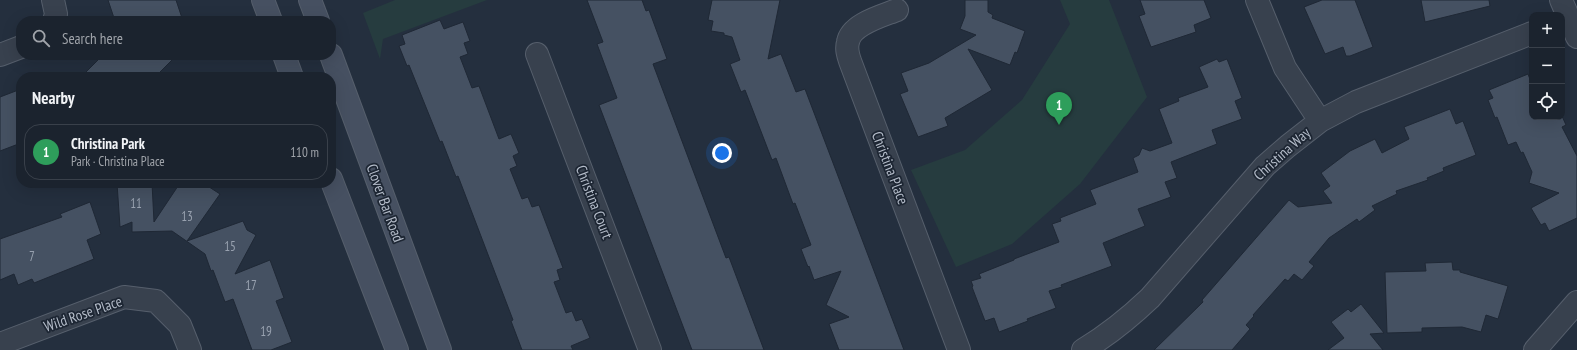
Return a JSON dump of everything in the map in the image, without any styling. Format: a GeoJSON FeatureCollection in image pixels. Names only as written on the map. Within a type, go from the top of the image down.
{"type":"FeatureCollection","features":[{"type":"Feature","properties":{"kind":"main road"},"geometry":{"type":"LineString","coordinates":[[263,0],[269,16]]}},
{"type":"Feature","properties":{"kind":"main road"},"geometry":{"type":"LineString","coordinates":[[310,0],[316,16]]}},
{"type":"Feature","properties":{"kind":"main road"},"geometry":{"type":"LineString","coordinates":[[286,60],[290,72]]}},
{"type":"Feature","properties":{"kind":"main road","name":"Clover Bar Road"},"geometry":{"type":"LineString","coordinates":[[333,60],[440,350]]}},
{"type":"Feature","properties":{"kind":"main road"},"geometry":{"type":"LineString","coordinates":[[334,188],[396,350]]}},
{"type":"Feature","properties":{"kind":"street"},"geometry":{"type":"LineString","coordinates":[[53,0],[55,16]]}},
{"type":"Feature","properties":{"kind":"street"},"geometry":{"type":"LineString","coordinates":[[1257,0],[1285,68],[1320,121]]}},
{"type":"Feature","properties":{"kind":"street","name":"Christina Place"},"geometry":{"type":"LineString","coordinates":[[897,10],[867,22],[857,28],[851,34],[847,49],[850,61],[959,350]]}},
{"type":"Feature","properties":{"kind":"street","name":"Christina Way"},"geometry":{"type":"LineString","coordinates":[[1083,350],[1116,329],[1150,298],[1265,166],[1320,121],[1356,102],[1529,34]]}},
{"type":"Feature","properties":{"kind":"street"},"geometry":{"type":"LineString","coordinates":[[0,55],[16,49]]}},
{"type":"Feature","properties":{"kind":"street","name":"Christina Court"},"geometry":{"type":"LineString","coordinates":[[537,54],[650,350]]}},
{"type":"Feature","properties":{"kind":"street","name":"Wild Rose Place"},"geometry":{"type":"LineString","coordinates":[[0,344],[124,297],[156,301],[180,325],[190,350]]}},
{"type":"Feature","properties":{"kind":"street"},"geometry":{"type":"LineString","coordinates":[[1535,350],[1577,302]]}},
{"type":"Feature","properties":{"kind":"green space"},"geometry":{"type":"Polygon","coordinates":[[[395,0],[487,0],[383,39],[380,59],[363,13],[395,0]]]}},
{"type":"Feature","properties":{"kind":"green space"},"geometry":{"type":"Polygon","coordinates":[[[1060,0],[1109,0],[1147,97],[1080,184],[1012,244],[956,267],[911,170],[965,150],[1022,100],[1070,24],[1060,0]]]}},
{"type":"Feature","properties":{"kind":"building"},"geometry":{"type":"Polygon","coordinates":[[[108,0],[176,0],[181,16],[113,16],[108,0]]]}},
{"type":"Feature","properties":{"kind":"building"},"geometry":{"type":"Polygon","coordinates":[[[587,0],[642,0],[646,11],[649,10],[667,59],[653,64],[726,258],[729,257],[764,350],[692,350],[599,105],[617,98],[597,44],[603,42],[587,0]]]}},
{"type":"Feature","properties":{"kind":"building"},"geometry":{"type":"Polygon","coordinates":[[[712,0],[780,0],[768,59],[781,54],[796,92],[805,89],[904,350],[839,350],[829,324],[849,317],[826,305],[841,271],[814,280],[801,249],[811,245],[795,203],[793,204],[776,158],[772,160],[745,90],[741,92],[730,64],[740,60],[732,37],[724,35],[724,33],[711,31],[713,21],[708,20],[712,0]]]}},
{"type":"Feature","properties":{"kind":"building"},"geometry":{"type":"Polygon","coordinates":[[[965,0],[988,0],[988,12],[993,15],[992,18],[1025,31],[1017,53],[1015,52],[1010,65],[968,49],[992,90],[945,118],[948,126],[918,137],[900,94],[908,91],[901,73],[929,63],[976,35],[960,29],[965,16],[965,0]]]}},
{"type":"Feature","properties":{"kind":"building"},"geometry":{"type":"Polygon","coordinates":[[[1140,0],[1204,0],[1211,18],[1194,25],[1196,32],[1151,47],[1139,16],[1145,14],[1140,0]]]}},
{"type":"Feature","properties":{"kind":"building"},"geometry":{"type":"Polygon","coordinates":[[[1322,0],[1355,0],[1373,47],[1350,56],[1346,56],[1343,47],[1325,54],[1304,7],[1322,0]]]}},
{"type":"Feature","properties":{"kind":"building"},"geometry":{"type":"Polygon","coordinates":[[[1421,0],[1489,0],[1490,6],[1425,22],[1421,0]]]}},
{"type":"Feature","properties":{"kind":"building"},"geometry":{"type":"Polygon","coordinates":[[[440,20],[444,29],[463,22],[470,41],[464,43],[468,54],[460,57],[472,88],[479,86],[499,139],[511,134],[519,153],[513,156],[517,166],[510,169],[522,199],[528,197],[532,207],[539,205],[563,268],[557,270],[560,280],[554,282],[566,313],[572,311],[576,321],[582,319],[590,338],[571,346],[573,350],[522,350],[511,321],[513,320],[458,176],[456,177],[442,141],[440,142],[409,65],[407,66],[399,46],[405,44],[402,35],[440,20]]]}},
{"type":"Feature","properties":{"kind":"building"},"geometry":{"type":"Polygon","coordinates":[[[1217,59],[1219,62],[1227,59],[1242,98],[1235,101],[1242,119],[1212,130],[1217,144],[1171,162],[1177,178],[1165,182],[1171,197],[1138,209],[1145,226],[1103,243],[1112,266],[1049,291],[1056,308],[1027,319],[1028,321],[999,332],[994,318],[985,321],[971,281],[981,278],[979,274],[1059,242],[1052,224],[1061,221],[1060,218],[1096,204],[1090,190],[1138,172],[1133,158],[1139,155],[1142,148],[1150,151],[1172,143],[1159,109],[1179,101],[1178,98],[1208,87],[1199,67],[1217,59]]]}},
{"type":"Feature","properties":{"kind":"building"},"geometry":{"type":"Polygon","coordinates":[[[98,60],[172,60],[160,72],[86,72],[98,60]]]}},
{"type":"Feature","properties":{"kind":"building"},"geometry":{"type":"Polygon","coordinates":[[[1528,74],[1529,120],[1564,120],[1566,125],[1562,127],[1577,156],[1577,218],[1549,231],[1545,223],[1541,225],[1531,208],[1559,193],[1529,183],[1532,172],[1523,152],[1521,153],[1516,142],[1508,145],[1497,117],[1495,118],[1488,100],[1493,98],[1489,90],[1528,74]]]}},
{"type":"Feature","properties":{"kind":"building"},"geometry":{"type":"Polygon","coordinates":[[[16,91],[16,145],[0,151],[0,97],[16,91]]]}},
{"type":"Feature","properties":{"kind":"building"},"geometry":{"type":"Polygon","coordinates":[[[1450,109],[1456,124],[1463,121],[1476,155],[1443,168],[1444,171],[1427,178],[1428,180],[1396,191],[1397,194],[1372,206],[1375,210],[1359,222],[1357,219],[1329,238],[1309,262],[1314,266],[1302,280],[1294,274],[1288,281],[1285,279],[1253,315],[1254,316],[1246,325],[1250,329],[1232,350],[1154,350],[1203,302],[1202,300],[1289,200],[1298,207],[1332,203],[1323,191],[1330,186],[1321,173],[1350,151],[1375,139],[1382,153],[1409,139],[1404,127],[1450,109]]]}},
{"type":"Feature","properties":{"kind":"building"},"geometry":{"type":"Polygon","coordinates":[[[117,188],[152,188],[154,222],[177,188],[211,188],[220,194],[187,241],[243,221],[247,230],[256,235],[235,274],[270,260],[284,298],[276,301],[292,342],[271,350],[252,350],[233,299],[225,302],[213,270],[211,271],[205,254],[172,231],[132,232],[132,222],[120,227],[117,188]]]}},
{"type":"Feature","properties":{"kind":"building"},"geometry":{"type":"Polygon","coordinates":[[[90,202],[101,234],[87,240],[94,259],[34,283],[32,279],[18,285],[14,274],[0,280],[0,239],[62,217],[60,214],[90,202]]]}},
{"type":"Feature","properties":{"kind":"building"},"geometry":{"type":"Polygon","coordinates":[[[1452,262],[1453,270],[1460,270],[1460,272],[1508,286],[1498,319],[1486,315],[1481,332],[1462,327],[1422,328],[1422,332],[1387,333],[1385,272],[1426,271],[1425,263],[1452,262]]]}},
{"type":"Feature","properties":{"kind":"building"},"geometry":{"type":"Polygon","coordinates":[[[1361,304],[1384,333],[1370,334],[1383,350],[1328,350],[1344,338],[1331,322],[1348,309],[1351,312],[1361,304]]]}},
{"type":"Feature","properties":{"kind":"place","name":"Christina Park"},"geometry":{"type":"Point","coordinates":[1059,125]}}]}
